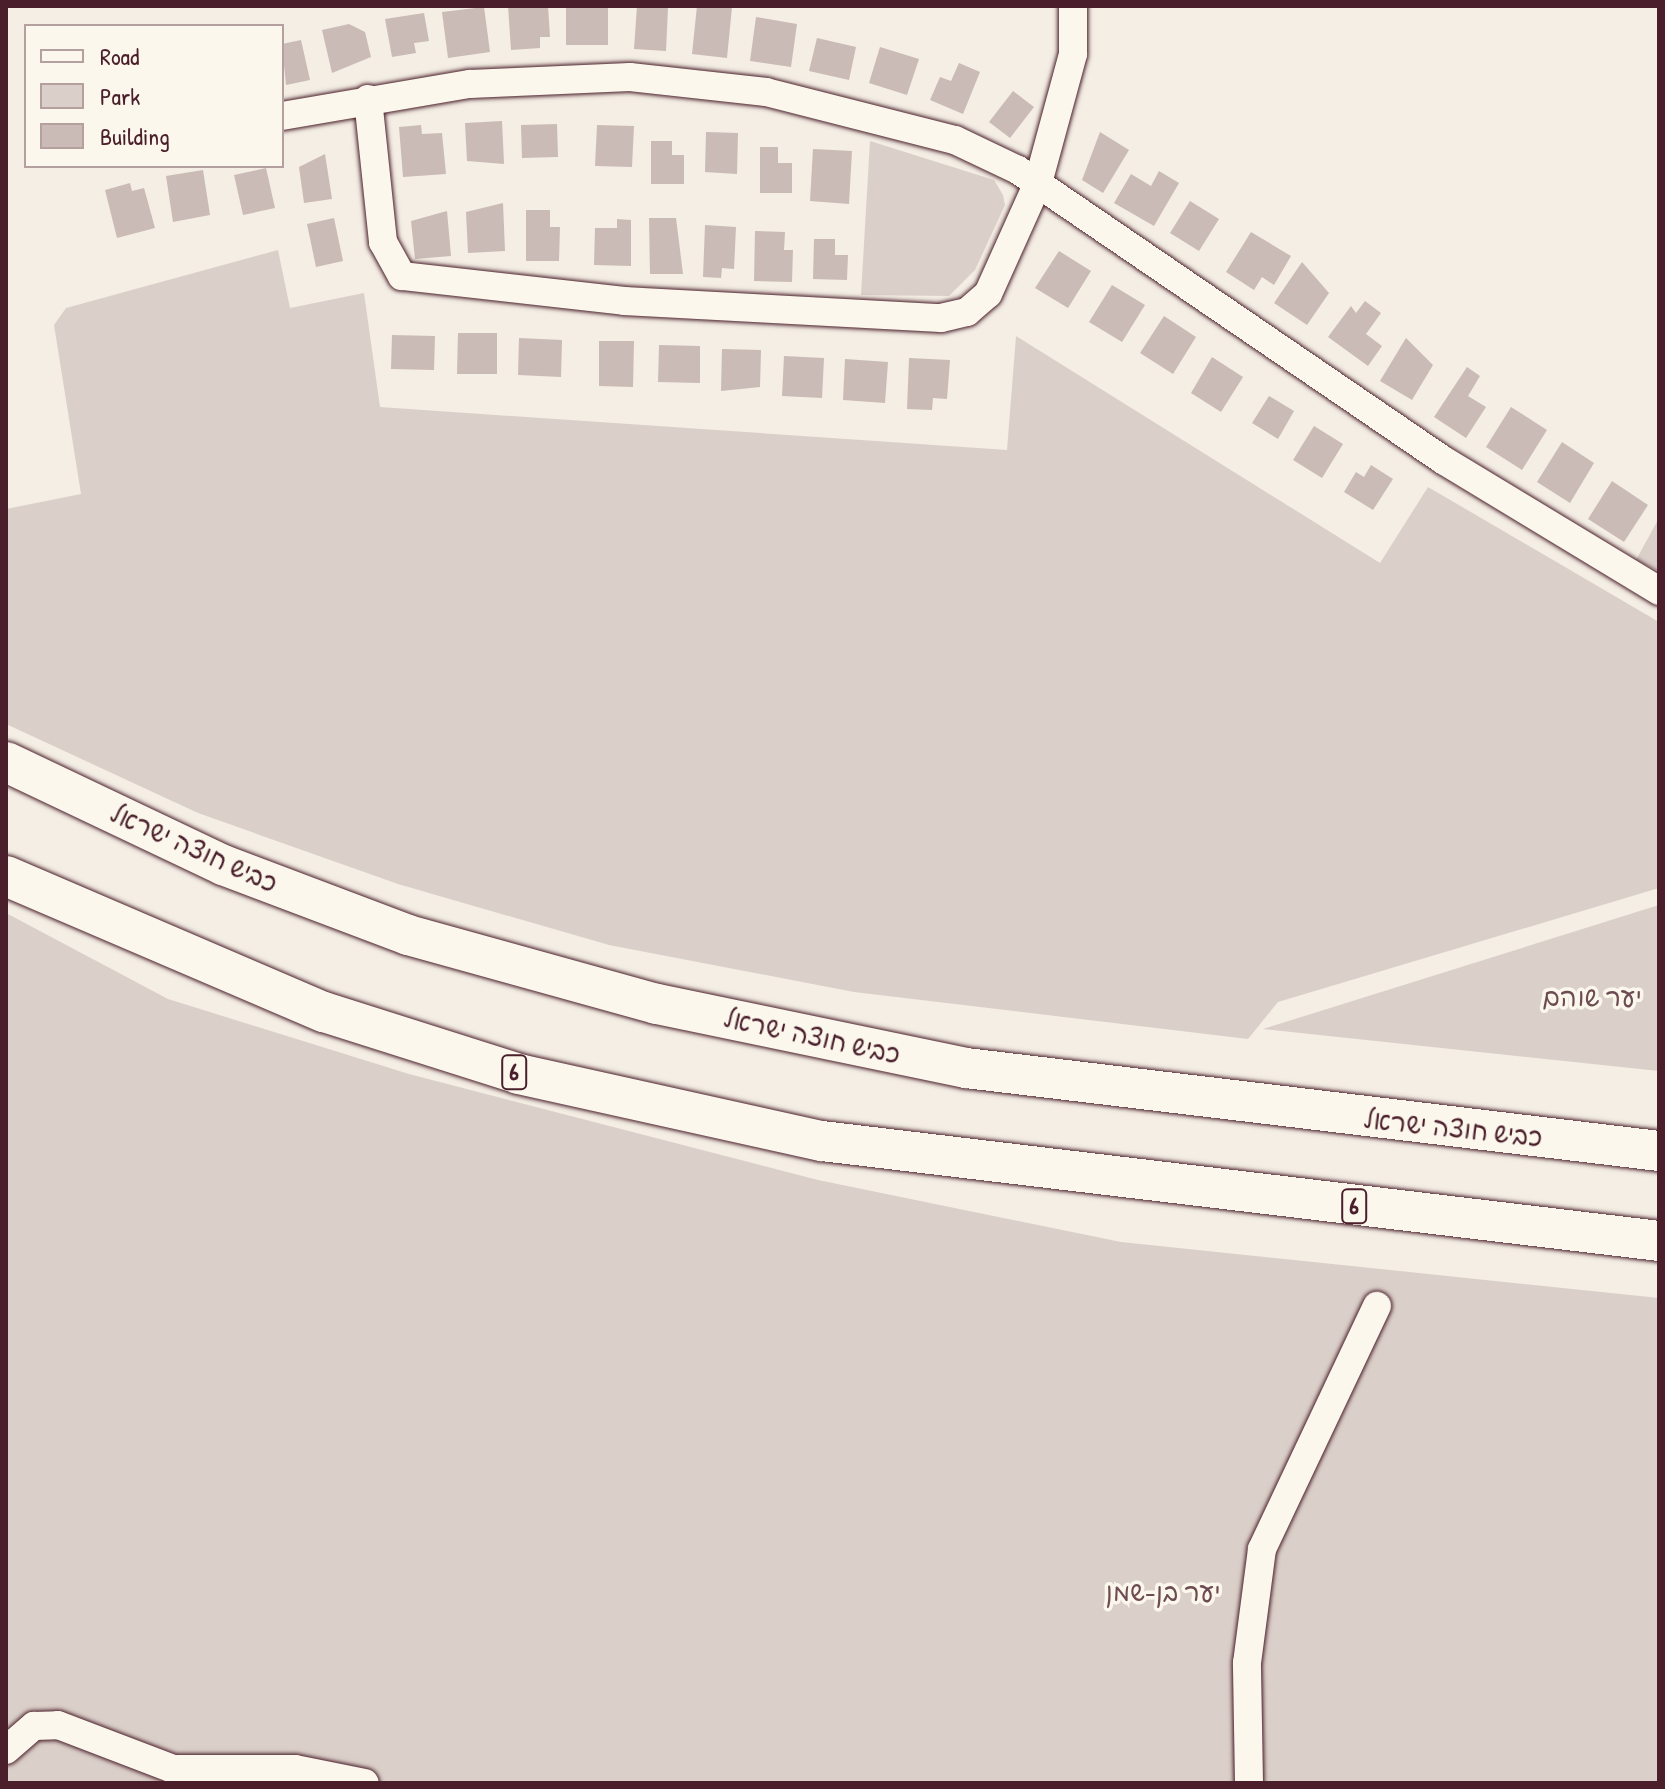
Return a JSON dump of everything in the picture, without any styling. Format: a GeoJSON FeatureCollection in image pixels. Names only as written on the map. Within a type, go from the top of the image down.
{"type":"FeatureCollection","features":[{"type":"Feature","properties":{"kind":"highway","name":"כביש חוצה ישראל"},"geometry":{"type":"LineString","coordinates":[[6,762],[223,865],[394,930],[657,1004],[966,1068],[1659,1151]]}},
{"type":"Feature","properties":{"kind":"highway","name":"6"},"geometry":{"type":"LineString","coordinates":[[6,876],[324,1012],[519,1074],[807,1138],[1659,1241]]}},
{"type":"Feature","properties":{"kind":"street"},"geometry":{"type":"LineString","coordinates":[[368,99],[388,257],[402,276],[435,285],[753,311],[954,316],[988,294],[1038,183],[1073,54],[1073,6]]}},
{"type":"Feature","properties":{"kind":"street"},"geometry":{"type":"LineString","coordinates":[[284,116],[368,99],[520,78],[680,79],[905,124],[1038,183],[1443,460],[1650,587]]}},
{"type":"Feature","properties":{"kind":"street"},"geometry":{"type":"LineString","coordinates":[[1249,1783],[1247,1663],[1262,1549],[1377,1306]]}},
{"type":"Feature","properties":{"kind":"street"},"geometry":{"type":"LineString","coordinates":[[6,1750],[34,1726],[58,1725],[173,1769],[295,1769],[365,1783]]}},
{"type":"Feature","properties":{"kind":"green space"},"geometry":{"type":"Polygon","coordinates":[[[870,141],[994,180],[1003,195],[1005,205],[975,270],[949,296],[861,295],[870,141]]]}},
{"type":"Feature","properties":{"kind":"green space"},"geometry":{"type":"Polygon","coordinates":[[[278,250],[290,308],[364,293],[380,407],[1007,450],[1016,336],[1380,563],[1428,487],[1659,622],[1659,888],[1278,1002],[1248,1039],[854,992],[609,945],[398,884],[198,813],[6,724],[6,509],[81,494],[54,325],[66,308],[278,250]]]}},
{"type":"Feature","properties":{"kind":"green space"},"geometry":{"type":"Polygon","coordinates":[[[1659,518],[1659,571],[1636,560],[1659,518]]]}},
{"type":"Feature","properties":{"kind":"green space","name":"יער שוהם"},"geometry":{"type":"Polygon","coordinates":[[[1659,905],[1659,1071],[1263,1029],[1659,905]]]}},
{"type":"Feature","properties":{"kind":"green space","name":"יער בן-שמן"},"geometry":{"type":"Polygon","coordinates":[[[6,913],[168,999],[409,1074],[818,1180],[1121,1242],[1659,1298],[1659,1783],[6,1783],[6,913]]]}},
{"type":"Feature","properties":{"kind":"building"},"geometry":{"type":"Polygon","coordinates":[[[508,6],[548,6],[550,37],[540,37],[540,48],[511,50],[508,6]]]}},
{"type":"Feature","properties":{"kind":"building"},"geometry":{"type":"Polygon","coordinates":[[[566,6],[608,6],[608,45],[566,45],[566,6]]]}},
{"type":"Feature","properties":{"kind":"building"},"geometry":{"type":"Polygon","coordinates":[[[637,6],[668,7],[666,51],[634,49],[637,6]]]}},
{"type":"Feature","properties":{"kind":"building"},"geometry":{"type":"Polygon","coordinates":[[[697,6],[732,7],[727,58],[692,54],[697,6]]]}},
{"type":"Feature","properties":{"kind":"building"},"geometry":{"type":"Polygon","coordinates":[[[484,7],[490,52],[448,58],[442,12],[484,7]]]}},
{"type":"Feature","properties":{"kind":"building"},"geometry":{"type":"Polygon","coordinates":[[[424,13],[429,41],[414,43],[416,53],[392,57],[385,19],[424,13]]]}},
{"type":"Feature","properties":{"kind":"building"},"geometry":{"type":"Polygon","coordinates":[[[756,17],[797,24],[791,67],[750,61],[756,17]]]}},
{"type":"Feature","properties":{"kind":"building"},"geometry":{"type":"Polygon","coordinates":[[[349,24],[365,32],[371,57],[332,73],[322,30],[349,24]]]}},
{"type":"Feature","properties":{"kind":"building"},"geometry":{"type":"Polygon","coordinates":[[[817,38],[856,47],[849,80],[809,71],[817,38]]]}},
{"type":"Feature","properties":{"kind":"building"},"geometry":{"type":"Polygon","coordinates":[[[301,40],[310,80],[286,85],[284,44],[301,40]]]}},
{"type":"Feature","properties":{"kind":"building"},"geometry":{"type":"Polygon","coordinates":[[[880,47],[919,59],[907,95],[869,83],[880,47]]]}},
{"type":"Feature","properties":{"kind":"building"},"geometry":{"type":"Polygon","coordinates":[[[959,63],[980,72],[963,114],[930,100],[940,77],[951,81],[959,63]]]}},
{"type":"Feature","properties":{"kind":"building"},"geometry":{"type":"Polygon","coordinates":[[[1013,91],[1034,107],[1010,138],[989,122],[1013,91]]]}},
{"type":"Feature","properties":{"kind":"building"},"geometry":{"type":"Polygon","coordinates":[[[502,121],[504,164],[467,161],[465,123],[502,121]]]}},
{"type":"Feature","properties":{"kind":"building"},"geometry":{"type":"Polygon","coordinates":[[[557,124],[558,157],[522,158],[521,125],[557,124]]]}},
{"type":"Feature","properties":{"kind":"building"},"geometry":{"type":"Polygon","coordinates":[[[421,125],[422,134],[442,133],[446,174],[403,177],[399,127],[421,125]]]}},
{"type":"Feature","properties":{"kind":"building"},"geometry":{"type":"Polygon","coordinates":[[[597,125],[634,126],[632,167],[595,166],[597,125]]]}},
{"type":"Feature","properties":{"kind":"building"},"geometry":{"type":"Polygon","coordinates":[[[706,132],[738,133],[737,174],[705,172],[706,132]]]}},
{"type":"Feature","properties":{"kind":"building"},"geometry":{"type":"Polygon","coordinates":[[[1100,132],[1129,150],[1103,193],[1082,180],[1100,132]]]}},
{"type":"Feature","properties":{"kind":"building"},"geometry":{"type":"Polygon","coordinates":[[[651,141],[672,141],[672,155],[684,155],[684,184],[651,184],[651,141]]]}},
{"type":"Feature","properties":{"kind":"building"},"geometry":{"type":"Polygon","coordinates":[[[760,147],[778,147],[778,163],[792,163],[792,193],[760,193],[760,147]]]}},
{"type":"Feature","properties":{"kind":"building"},"geometry":{"type":"Polygon","coordinates":[[[813,149],[852,151],[849,204],[810,201],[813,149]]]}},
{"type":"Feature","properties":{"kind":"building"},"geometry":{"type":"Polygon","coordinates":[[[325,154],[332,199],[304,203],[299,167],[325,154]]]}},
{"type":"Feature","properties":{"kind":"building"},"geometry":{"type":"Polygon","coordinates":[[[266,168],[275,208],[243,215],[234,175],[266,168]]]}},
{"type":"Feature","properties":{"kind":"building"},"geometry":{"type":"Polygon","coordinates":[[[203,170],[210,215],[173,222],[166,176],[203,170]]]}},
{"type":"Feature","properties":{"kind":"building"},"geometry":{"type":"Polygon","coordinates":[[[1159,171],[1179,183],[1154,226],[1114,203],[1131,174],[1151,186],[1159,171]]]}},
{"type":"Feature","properties":{"kind":"building"},"geometry":{"type":"Polygon","coordinates":[[[130,183],[132,191],[144,188],[155,228],[117,238],[105,190],[130,183]]]}},
{"type":"Feature","properties":{"kind":"building"},"geometry":{"type":"Polygon","coordinates":[[[1190,201],[1219,219],[1199,251],[1170,233],[1190,201]]]}},
{"type":"Feature","properties":{"kind":"building"},"geometry":{"type":"Polygon","coordinates":[[[503,203],[505,251],[468,253],[466,212],[503,203]]]}},
{"type":"Feature","properties":{"kind":"building"},"geometry":{"type":"Polygon","coordinates":[[[526,210],[550,210],[550,227],[560,227],[559,261],[526,261],[526,210]]]}},
{"type":"Feature","properties":{"kind":"building"},"geometry":{"type":"Polygon","coordinates":[[[447,211],[451,256],[415,259],[411,221],[447,211]]]}},
{"type":"Feature","properties":{"kind":"building"},"geometry":{"type":"Polygon","coordinates":[[[334,218],[343,261],[316,267],[307,224],[334,218]]]}},
{"type":"Feature","properties":{"kind":"building"},"geometry":{"type":"Polygon","coordinates":[[[649,218],[676,218],[683,274],[650,274],[649,218]]]}},
{"type":"Feature","properties":{"kind":"building"},"geometry":{"type":"Polygon","coordinates":[[[617,219],[631,220],[631,266],[594,265],[595,228],[617,228],[617,219]]]}},
{"type":"Feature","properties":{"kind":"building"},"geometry":{"type":"Polygon","coordinates":[[[705,225],[736,227],[734,269],[722,268],[721,278],[703,277],[705,225]]]}},
{"type":"Feature","properties":{"kind":"building"},"geometry":{"type":"Polygon","coordinates":[[[755,231],[785,232],[784,250],[793,250],[792,282],[754,281],[755,231]]]}},
{"type":"Feature","properties":{"kind":"building"},"geometry":{"type":"Polygon","coordinates":[[[1251,232],[1291,256],[1274,285],[1262,277],[1254,290],[1226,272],[1251,232]]]}},
{"type":"Feature","properties":{"kind":"building"},"geometry":{"type":"Polygon","coordinates":[[[814,239],[835,239],[835,255],[848,255],[847,280],[813,279],[814,239]]]}},
{"type":"Feature","properties":{"kind":"building"},"geometry":{"type":"Polygon","coordinates":[[[1059,251],[1091,271],[1068,308],[1035,288],[1059,251]]]}},
{"type":"Feature","properties":{"kind":"building"},"geometry":{"type":"Polygon","coordinates":[[[1302,262],[1329,293],[1307,325],[1274,303],[1302,262]]]}},
{"type":"Feature","properties":{"kind":"building"},"geometry":{"type":"Polygon","coordinates":[[[1112,285],[1145,305],[1122,342],[1089,322],[1112,285]]]}},
{"type":"Feature","properties":{"kind":"building"},"geometry":{"type":"Polygon","coordinates":[[[1365,301],[1381,313],[1366,334],[1382,346],[1368,366],[1328,337],[1351,306],[1356,313],[1365,301]]]}},
{"type":"Feature","properties":{"kind":"building"},"geometry":{"type":"Polygon","coordinates":[[[1164,316],[1196,337],[1173,374],[1140,353],[1164,316]]]}},
{"type":"Feature","properties":{"kind":"building"},"geometry":{"type":"Polygon","coordinates":[[[458,333],[497,333],[497,374],[457,374],[458,333]]]}},
{"type":"Feature","properties":{"kind":"building"},"geometry":{"type":"Polygon","coordinates":[[[392,335],[435,336],[434,370],[391,369],[392,335]]]}},
{"type":"Feature","properties":{"kind":"building"},"geometry":{"type":"Polygon","coordinates":[[[519,338],[562,340],[561,377],[518,375],[519,338]]]}},
{"type":"Feature","properties":{"kind":"building"},"geometry":{"type":"Polygon","coordinates":[[[1406,338],[1433,365],[1412,400],[1380,381],[1406,338]]]}},
{"type":"Feature","properties":{"kind":"building"},"geometry":{"type":"Polygon","coordinates":[[[599,341],[634,341],[633,387],[599,386],[599,341]]]}},
{"type":"Feature","properties":{"kind":"building"},"geometry":{"type":"Polygon","coordinates":[[[659,345],[700,346],[700,383],[658,382],[659,345]]]}},
{"type":"Feature","properties":{"kind":"building"},"geometry":{"type":"Polygon","coordinates":[[[722,349],[761,350],[760,387],[721,391],[722,349]]]}},
{"type":"Feature","properties":{"kind":"building"},"geometry":{"type":"Polygon","coordinates":[[[784,356],[824,358],[822,398],[782,396],[784,356]]]}},
{"type":"Feature","properties":{"kind":"building"},"geometry":{"type":"Polygon","coordinates":[[[1212,357],[1243,377],[1221,412],[1191,393],[1212,357]]]}},
{"type":"Feature","properties":{"kind":"building"},"geometry":{"type":"Polygon","coordinates":[[[909,358],[950,360],[947,399],[933,398],[932,410],[907,409],[909,358]]]}},
{"type":"Feature","properties":{"kind":"building"},"geometry":{"type":"Polygon","coordinates":[[[845,359],[888,362],[885,403],[843,400],[845,359]]]}},
{"type":"Feature","properties":{"kind":"building"},"geometry":{"type":"Polygon","coordinates":[[[1467,367],[1480,376],[1468,396],[1486,407],[1466,438],[1434,417],[1467,367]]]}},
{"type":"Feature","properties":{"kind":"building"},"geometry":{"type":"Polygon","coordinates":[[[1269,396],[1294,411],[1278,439],[1252,423],[1269,396]]]}},
{"type":"Feature","properties":{"kind":"building"},"geometry":{"type":"Polygon","coordinates":[[[1511,407],[1547,430],[1522,470],[1486,447],[1511,407]]]}},
{"type":"Feature","properties":{"kind":"building"},"geometry":{"type":"Polygon","coordinates":[[[1314,426],[1343,444],[1322,478],[1293,460],[1314,426]]]}},
{"type":"Feature","properties":{"kind":"building"},"geometry":{"type":"Polygon","coordinates":[[[1562,442],[1594,463],[1570,503],[1537,482],[1562,442]]]}},
{"type":"Feature","properties":{"kind":"building"},"geometry":{"type":"Polygon","coordinates":[[[1371,465],[1393,479],[1373,510],[1344,492],[1356,472],[1364,477],[1371,465]]]}},
{"type":"Feature","properties":{"kind":"building"},"geometry":{"type":"Polygon","coordinates":[[[1612,481],[1648,505],[1624,542],[1588,519],[1612,481]]]}}]}
